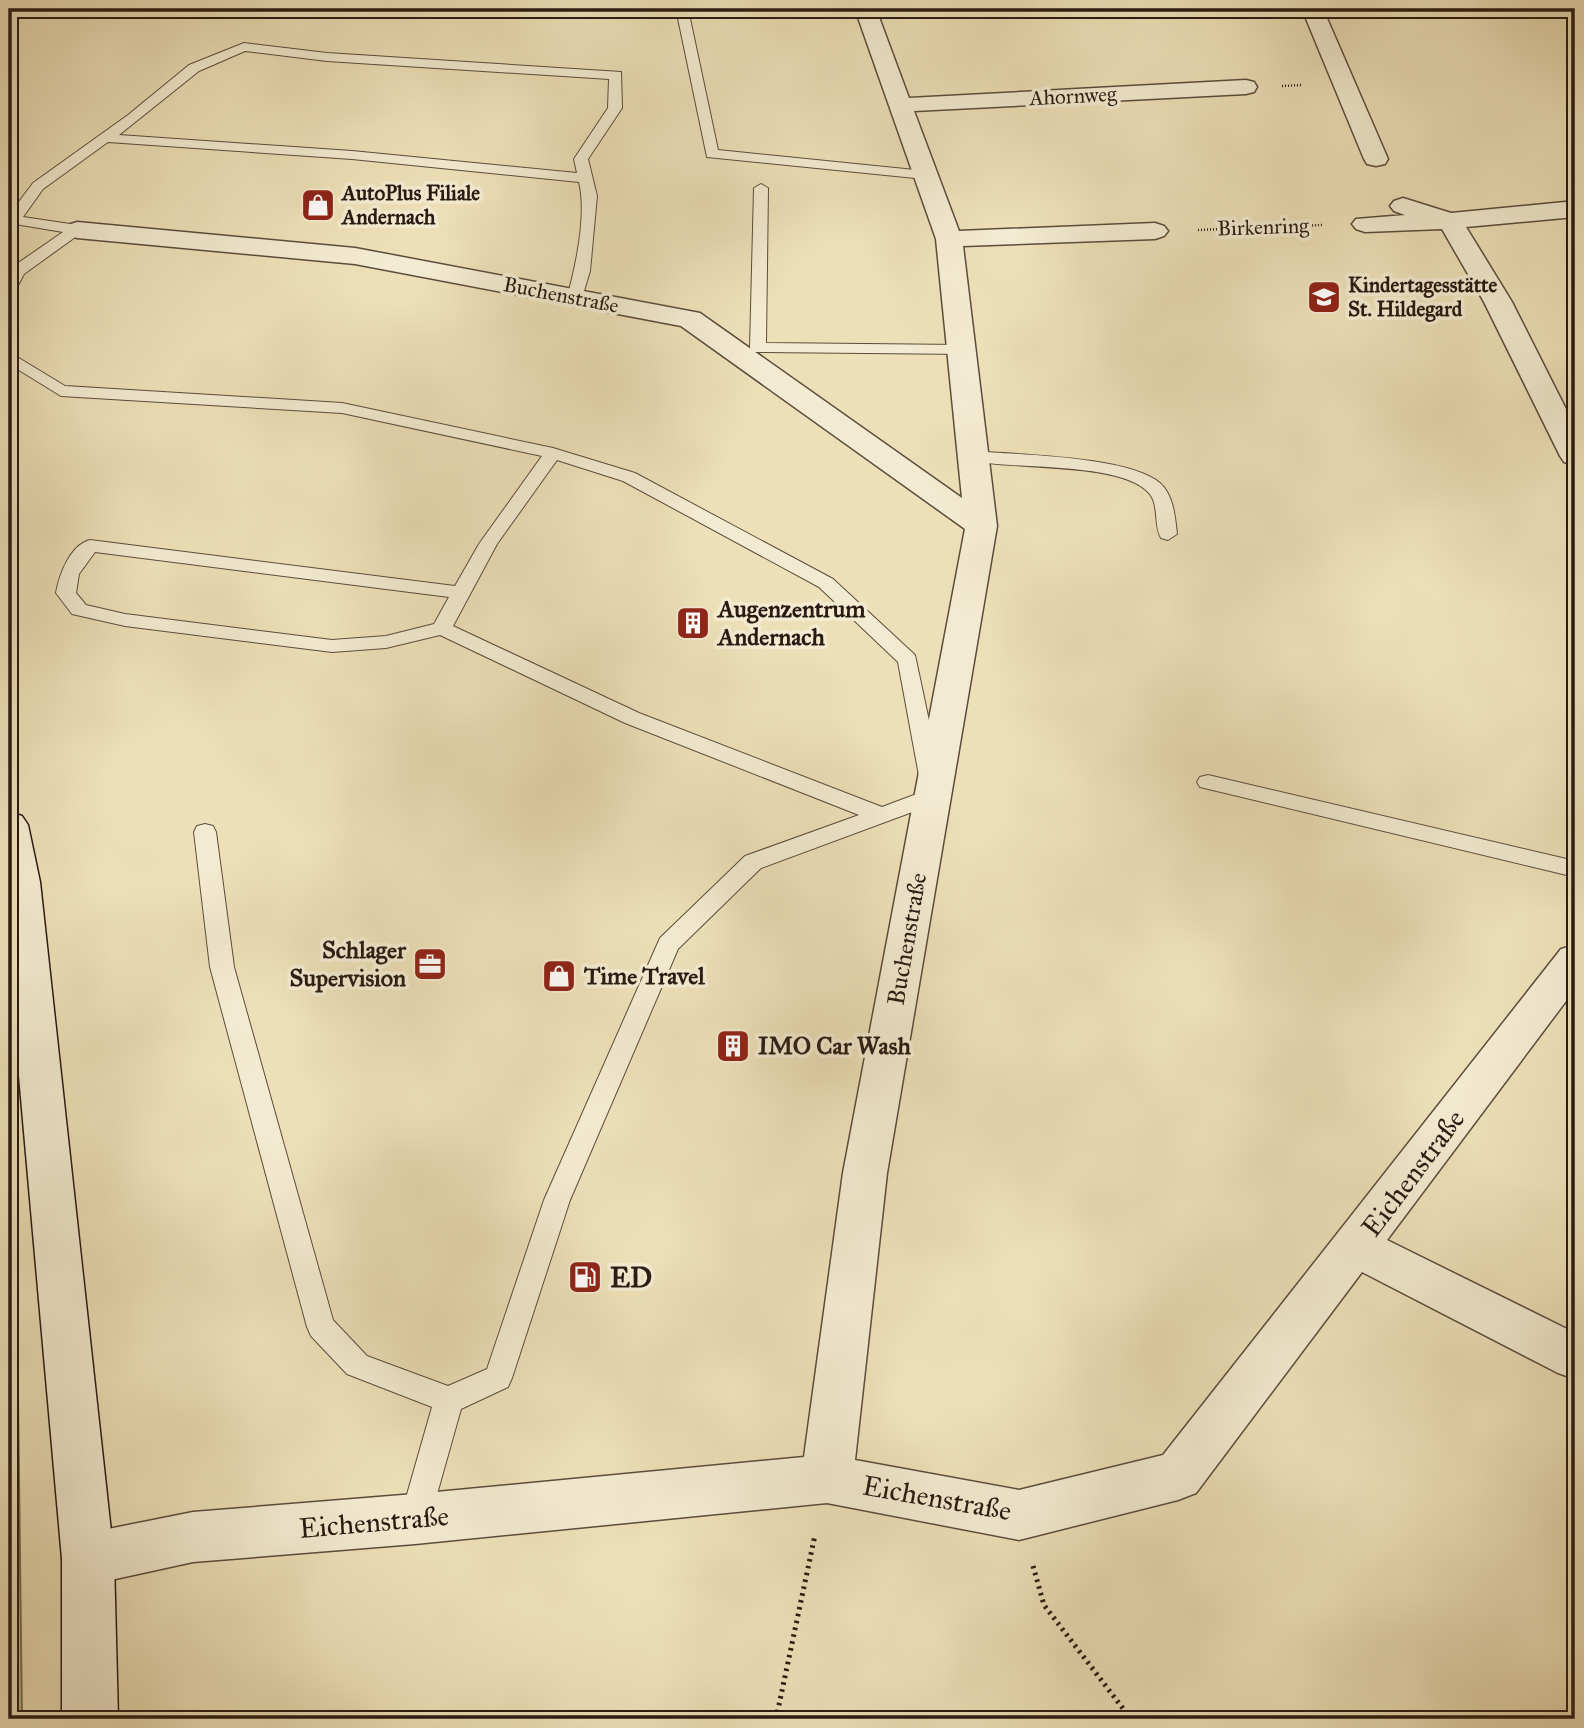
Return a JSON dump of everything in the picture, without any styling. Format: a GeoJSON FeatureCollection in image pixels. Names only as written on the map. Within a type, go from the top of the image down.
{"type":"FeatureCollection","features":[{"type":"Feature","properties":{"kind":"street","name":"Buchenstraße"},"geometry":{"type":"LineString","coordinates":[[827,1479],[865,1173],[981,526],[949,239],[865,9]]}},
{"type":"Feature","properties":{"kind":"street"},"geometry":{"type":"LineString","coordinates":[[1312,9],[1376,159]]}},
{"type":"Feature","properties":{"kind":"street","name":"Ahornweg"},"geometry":{"type":"LineString","coordinates":[[899,105],[1246,87]]}},
{"type":"Feature","properties":{"kind":"street"},"geometry":{"type":"LineString","coordinates":[[1403,206],[1450,221],[1499,302],[1575,456]]}},
{"type":"Feature","properties":{"kind":"street"},"geometry":{"type":"LineString","coordinates":[[1365,223],[1450,221],[1575,209]]}},
{"type":"Feature","properties":{"kind":"street","name":"Buchenstraße"},"geometry":{"type":"LineString","coordinates":[[77,230],[355,256],[690,319],[981,526]]}},
{"type":"Feature","properties":{"kind":"street"},"geometry":{"type":"LineString","coordinates":[[949,239],[1155,231]]}},
{"type":"Feature","properties":{"kind":"street"},"geometry":{"type":"LineString","coordinates":[[9,825],[21,881],[88,1559],[90,1719]]}},
{"type":"Feature","properties":{"kind":"street","name":"Eichenstraße"},"geometry":{"type":"LineString","coordinates":[[88,1559],[193,1537],[415,1519],[827,1479],[1019,1515],[1178,1476],[1357,1247],[1575,960]]}},
{"type":"Feature","properties":{"kind":"street"},"geometry":{"type":"LineString","coordinates":[[1357,1247],[1575,1357]]}},
{"type":"Feature","properties":{"kind":"lane"},"geometry":{"type":"LineString","coordinates":[[9,14],[23,9]]}},
{"type":"Feature","properties":{"kind":"lane"},"geometry":{"type":"LineString","coordinates":[[682,9],[712,154],[926,175]]}},
{"type":"Feature","properties":{"kind":"lane"},"geometry":{"type":"LineString","coordinates":[[77,230],[13,220],[38,186],[106,138],[194,68],[244,47],[327,57],[617,75],[615,108],[581,159],[590,196],[582,271],[575,298]]}},
{"type":"Feature","properties":{"kind":"lane"},"geometry":{"type":"LineString","coordinates":[[106,138],[352,155],[586,178]]}},
{"type":"Feature","properties":{"kind":"lane"},"geometry":{"type":"LineString","coordinates":[[761,188],[758,348],[962,350]]}},
{"type":"Feature","properties":{"kind":"lane"},"geometry":{"type":"LineString","coordinates":[[9,288],[17,271],[77,230]]}},
{"type":"Feature","properties":{"kind":"lane"},"geometry":{"type":"LineString","coordinates":[[9,357],[61,391],[342,408],[553,453],[629,477],[826,583],[908,660],[934,796],[753,862],[668,944],[557,1200],[498,1378],[449,1400],[357,1365],[321,1327],[222,967],[205,832]]}},
{"type":"Feature","properties":{"kind":"lane"},"geometry":{"type":"LineString","coordinates":[[442,628],[488,544],[553,453]]}},
{"type":"Feature","properties":{"kind":"lane"},"geometry":{"type":"LineString","coordinates":[[973,456],[1090,468],[1129,475],[1153,485],[1164,501],[1168,534]]}},
{"type":"Feature","properties":{"kind":"lane"},"geometry":{"type":"LineString","coordinates":[[462,593],[90,546],[69,573],[66,593],[79,610],[125,620],[331,646],[386,642],[442,628],[632,718],[881,815]]}},
{"type":"Feature","properties":{"kind":"lane"},"geometry":{"type":"LineString","coordinates":[[1208,782],[1575,869]]}},
{"type":"Feature","properties":{"kind":"lane"},"geometry":{"type":"LineString","coordinates":[[415,1519],[449,1400]]}},
{"type":"Feature","properties":{"kind":"path"},"geometry":{"type":"LineString","coordinates":[[1246,87],[1345,83]]}},
{"type":"Feature","properties":{"kind":"path","name":"Birkenring"},"geometry":{"type":"LineString","coordinates":[[1155,231],[1365,223]]}},
{"type":"Feature","properties":{"kind":"path"},"geometry":{"type":"LineString","coordinates":[[776,1719],[827,1479]]}},
{"type":"Feature","properties":{"kind":"path"},"geometry":{"type":"LineString","coordinates":[[1019,1515],[1044,1605],[1131,1719]]}},
{"type":"Feature","properties":{"kind":"green space"},"geometry":{"type":"Polygon","coordinates":[[[9,1283],[18,1398],[22,1719],[9,1719],[9,1283]]]}},
{"type":"Feature","properties":{"kind":"place","name":"AutoPlus Filiale Andernach"},"geometry":{"type":"Point","coordinates":[318,205]}},
{"type":"Feature","properties":{"kind":"place","name":"Kindertagesstätte St. Hildegard"},"geometry":{"type":"Point","coordinates":[1324,297]}},
{"type":"Feature","properties":{"kind":"place","name":"Augenzentrum Andernach"},"geometry":{"type":"Point","coordinates":[693,623]}},
{"type":"Feature","properties":{"kind":"place","name":"Schlager Supervision"},"geometry":{"type":"Point","coordinates":[430,964]}},
{"type":"Feature","properties":{"kind":"place","name":"Time Travel"},"geometry":{"type":"Point","coordinates":[559,976]}},
{"type":"Feature","properties":{"kind":"place","name":"IMO Car Wash"},"geometry":{"type":"Point","coordinates":[733,1046]}},
{"type":"Feature","properties":{"kind":"place","name":"ED"},"geometry":{"type":"Point","coordinates":[585,1277]}}]}
